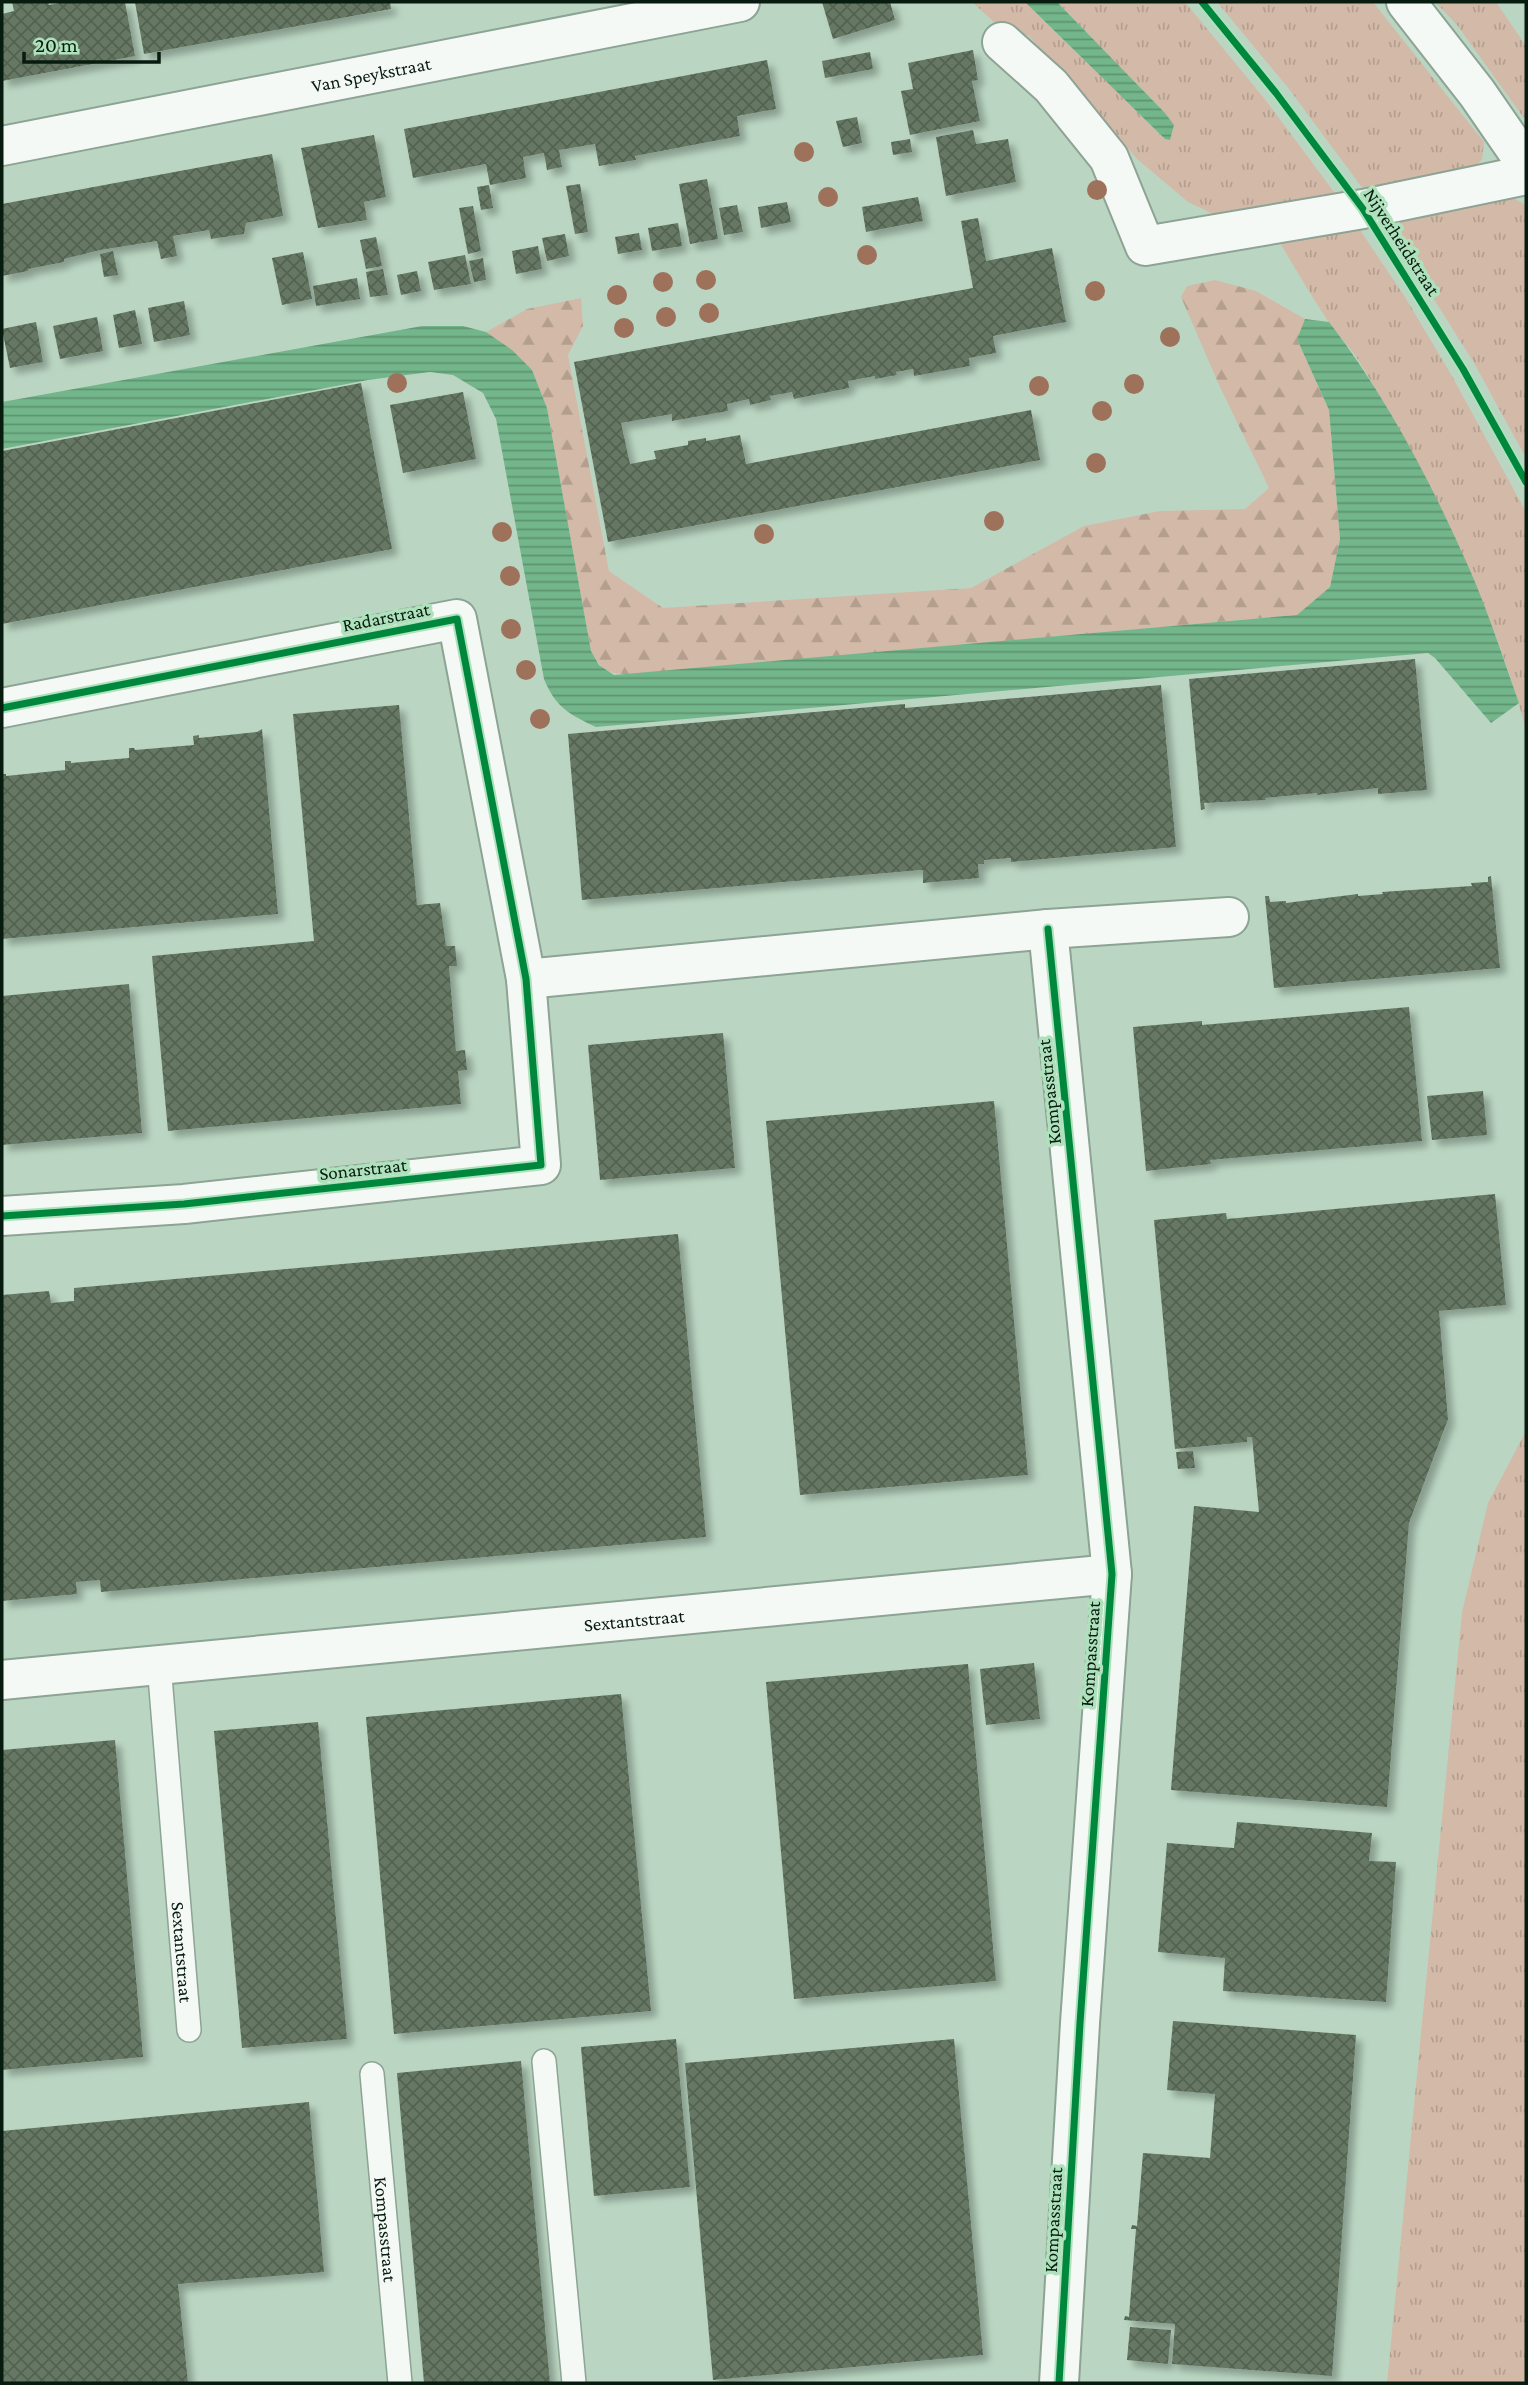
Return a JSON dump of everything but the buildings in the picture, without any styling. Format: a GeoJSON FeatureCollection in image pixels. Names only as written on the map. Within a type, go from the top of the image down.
{"type":"FeatureCollection","features":[{"type":"Feature","properties":{"kind":"street","name":"Van Speykstraat"},"geometry":{"type":"LineString","coordinates":[[2,146],[740,2]]}},
{"type":"Feature","properties":{"kind":"street"},"geometry":{"type":"LineString","coordinates":[[1406,2],[1477,93],[1526,164]]}},
{"type":"Feature","properties":{"kind":"street","name":"Nijverheidstraat"},"geometry":{"type":"LineString","coordinates":[[1002,42],[1051,86],[1109,158],[1145,246],[1363,209],[1526,175]]}},
{"type":"Feature","properties":{"kind":"street","name":"Radarstraat"},"geometry":{"type":"LineString","coordinates":[[2,708],[457,619],[526,979]]}},
{"type":"Feature","properties":{"kind":"street"},"geometry":{"type":"LineString","coordinates":[[526,979],[1048,929],[1229,917]]}},
{"type":"Feature","properties":{"kind":"street","name":"Kompasstraat"},"geometry":{"type":"LineString","coordinates":[[1048,929],[1112,1574],[1081,2010],[1059,2383]]}},
{"type":"Feature","properties":{"kind":"street","name":"Sonarstraat"},"geometry":{"type":"LineString","coordinates":[[2,1216],[184,1204],[541,1166],[526,979]]}},
{"type":"Feature","properties":{"kind":"street","name":"Sextantstraat"},"geometry":{"type":"LineString","coordinates":[[2,1680],[1112,1574]]}},
{"type":"Feature","properties":{"kind":"lane","name":"Sextantstraat"},"geometry":{"type":"LineString","coordinates":[[159,1664],[189,2030]]}},
{"type":"Feature","properties":{"kind":"lane"},"geometry":{"type":"LineString","coordinates":[[544,2061],[574,2383]]}},
{"type":"Feature","properties":{"kind":"lane","name":"Kompasstraat"},"geometry":{"type":"LineString","coordinates":[[372,2074],[400,2383]]}},
{"type":"Feature","properties":{"kind":"green space"},"geometry":{"type":"Polygon","coordinates":[[[972,2],[1025,2],[1165,139],[1165,113],[1057,2],[1185,2],[1264,98],[1343,204],[1217,216],[1188,202],[1137,159],[1028,35],[1017,43],[972,2]]]}},
{"type":"Feature","properties":{"kind":"green space"},"geometry":{"type":"Polygon","coordinates":[[[1217,2],[1373,2],[1484,142],[1482,159],[1470,173],[1369,197],[1289,89],[1217,2]]]}},
{"type":"Feature","properties":{"kind":"green space"},"geometry":{"type":"Polygon","coordinates":[[[1435,2],[1496,2],[1526,46],[1526,121],[1457,25],[1435,2]]]}},
{"type":"Feature","properties":{"kind":"green space"},"geometry":{"type":"Polygon","coordinates":[[[1508,195],[1526,205],[1526,458],[1474,363],[1381,215],[1508,195]]]}},
{"type":"Feature","properties":{"kind":"green space"},"geometry":{"type":"Polygon","coordinates":[[[1354,221],[1405,297],[1452,376],[1526,512],[1526,729],[1495,635],[1456,540],[1433,494],[1360,363],[1328,321],[1275,235],[1354,221]]]}},
{"type":"Feature","properties":{"kind":"green space"},"geometry":{"type":"Polygon","coordinates":[[[1215,280],[1256,291],[1305,319],[1297,339],[1329,410],[1340,539],[1330,587],[1297,615],[633,674],[618,674],[607,670],[591,651],[547,408],[532,370],[486,332],[527,309],[581,298],[583,326],[568,355],[609,571],[663,608],[971,588],[1084,526],[1160,511],[1245,509],[1269,488],[1219,385],[1181,297],[1187,286],[1215,280]]]}},
{"type":"Feature","properties":{"kind":"green space"},"geometry":{"type":"Polygon","coordinates":[[[1526,1431],[1526,2383],[1387,2383],[1462,1612],[1488,1503],[1526,1431]]]}},
{"type":"Feature","properties":{"kind":"shaded area"},"geometry":{"type":"Polygon","coordinates":[[[1025,2],[1057,2],[1165,113],[1174,125],[1170,140],[1165,139],[1025,2]]]}},
{"type":"Feature","properties":{"kind":"shaded area"},"geometry":{"type":"Polygon","coordinates":[[[1305,319],[1329,322],[1370,380],[1423,472],[1469,568],[1519,703],[1491,723],[1428,653],[596,727],[564,709],[553,697],[544,679],[496,419],[483,393],[453,375],[430,372],[368,380],[2,449],[2,402],[422,326],[463,326],[486,332],[512,350],[532,370],[547,408],[591,651],[599,665],[614,675],[1297,615],[1330,587],[1340,539],[1329,410],[1297,339],[1305,319]]]}},
{"type":"Feature","properties":{"kind":"cycle path"},"geometry":{"type":"LineString","coordinates":[[1202,2],[1276,93],[1363,209],[1463,369],[1526,482]]}},
{"type":"Feature","properties":{"kind":"cycle path"},"geometry":{"type":"LineString","coordinates":[[2,708],[457,619],[526,979],[541,1165],[184,1204],[2,1216]]}},
{"type":"Feature","properties":{"kind":"cycle path"},"geometry":{"type":"LineString","coordinates":[[1048,929],[1112,1574],[1080,2023],[1059,2383]]}}]}
